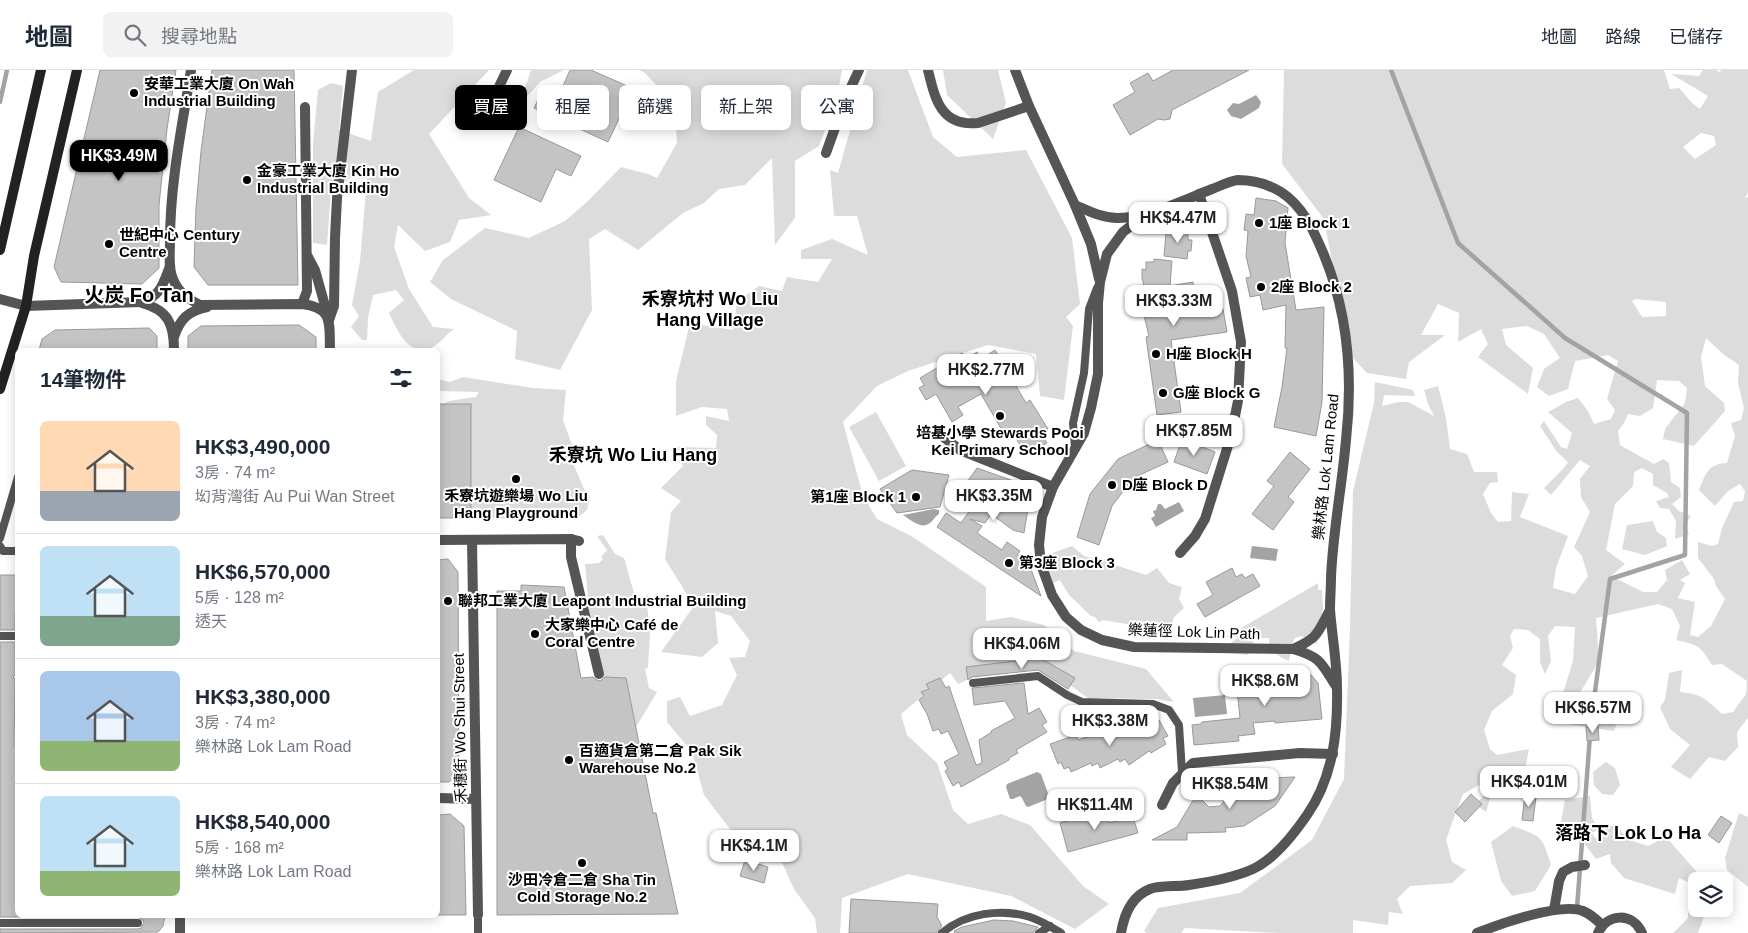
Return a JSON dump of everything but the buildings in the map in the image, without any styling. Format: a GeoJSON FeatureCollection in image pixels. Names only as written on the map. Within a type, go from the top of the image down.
{"type":"FeatureCollection","features":[{"type":"Feature","properties":{"kind":"main road"},"geometry":{"type":"LineString","coordinates":[[0,250],[41,70]]}},
{"type":"Feature","properties":{"kind":"main road"},"geometry":{"type":"LineString","coordinates":[[0,389],[26,306],[35,251],[77,70]]}},
{"type":"Feature","properties":{"kind":"street"},"geometry":{"type":"LineString","coordinates":[[191,70],[174,176],[170,232],[172,279],[188,299],[200,305],[302,304],[322,311],[329,320]]}},
{"type":"Feature","properties":{"kind":"street"},"geometry":{"type":"LineString","coordinates":[[329,320],[334,306],[337,198],[352,70]]}},
{"type":"Feature","properties":{"kind":"street"},"geometry":{"type":"LineString","coordinates":[[500,85],[507,70]]}},
{"type":"Feature","properties":{"kind":"street"},"geometry":{"type":"LineString","coordinates":[[826,153],[844,100],[859,70]]}},
{"type":"Feature","properties":{"kind":"street"},"geometry":{"type":"LineString","coordinates":[[928,70],[937,102],[946,114],[957,122],[978,123],[1029,106]]}},
{"type":"Feature","properties":{"kind":"street"},"geometry":{"type":"LineString","coordinates":[[1015,70],[1029,106],[1075,205]]}},
{"type":"Feature","properties":{"kind":"street"},"geometry":{"type":"LineString","coordinates":[[302,304],[306,291],[305,108]]}},
{"type":"Feature","properties":{"kind":"street","name":"樂林路 Lok Lam Road"},"geometry":{"type":"LineString","coordinates":[[1075,205],[1095,214],[1118,218],[1147,213],[1236,180],[1264,183],[1282,193],[1303,213],[1315,233],[1327,263],[1340,307],[1347,342],[1349,399],[1346,440],[1334,533],[1330,609],[1337,687],[1333,754],[1326,779],[1309,813],[1291,836],[1274,854],[1255,869],[1227,878],[1187,886],[1151,888],[1137,897],[1129,907],[1122,933]]}},
{"type":"Feature","properties":{"kind":"street"},"geometry":{"type":"LineString","coordinates":[[1180,553],[1195,536],[1205,519],[1231,436],[1238,401],[1241,342],[1232,292],[1199,194]]}},
{"type":"Feature","properties":{"kind":"street","name":"樂蓮徑 Lok Lin Path"},"geometry":{"type":"LineString","coordinates":[[1075,205],[1091,244],[1100,282]]}},
{"type":"Feature","properties":{"kind":"street","name":"樂蓮徑 Lok Lin Path"},"geometry":{"type":"LineString","coordinates":[[1147,213],[1123,232],[1107,254],[1100,282],[1098,303],[1098,374],[1084,433],[1053,487],[1042,517],[1039,545],[1041,564],[1052,595],[1066,617],[1081,630],[1102,640],[1134,647],[1292,650],[1308,654],[1319,660],[1337,687]]}},
{"type":"Feature","properties":{"kind":"street"},"geometry":{"type":"LineString","coordinates":[[306,252],[315,270],[329,320],[330,348]]}},
{"type":"Feature","properties":{"kind":"street"},"geometry":{"type":"LineString","coordinates":[[0,299],[26,306],[141,302],[152,299],[157,295],[170,265]]}},
{"type":"Feature","properties":{"kind":"street"},"geometry":{"type":"LineString","coordinates":[[141,302],[154,306],[168,318],[172,328],[174,348]]}},
{"type":"Feature","properties":{"kind":"street"},"geometry":{"type":"LineString","coordinates":[[174,338],[178,325],[185,317],[193,312],[214,306]]}},
{"type":"Feature","properties":{"kind":"street"},"geometry":{"type":"LineString","coordinates":[[936,431],[960,450],[1053,487]]}},
{"type":"Feature","properties":{"kind":"street"},"geometry":{"type":"LineString","coordinates":[[440,540],[575,540],[571,557],[599,674]]}},
{"type":"Feature","properties":{"kind":"street","name":"禾穗街 Wo Shui Street"},"geometry":{"type":"LineString","coordinates":[[472,540],[478,915]]}},
{"type":"Feature","properties":{"kind":"street"},"geometry":{"type":"LineString","coordinates":[[1292,650],[1316,636],[1330,609]]}},
{"type":"Feature","properties":{"kind":"street"},"geometry":{"type":"LineString","coordinates":[[1162,805],[1173,783],[1192,763],[1300,753],[1333,754]]}},
{"type":"Feature","properties":{"kind":"street"},"geometry":{"type":"LineString","coordinates":[[440,798],[476,799]]}},
{"type":"Feature","properties":{"kind":"street"},"geometry":{"type":"LineString","coordinates":[[1554,910],[1559,881],[1563,872],[1572,867],[1585,865]]}},
{"type":"Feature","properties":{"kind":"street"},"geometry":{"type":"LineString","coordinates":[[1477,933],[1520,918],[1565,909],[1583,911],[1600,929],[1616,917],[1631,920],[1640,929],[1652,933]]}},
{"type":"Feature","properties":{"kind":"street"},"geometry":{"type":"LineString","coordinates":[[180,918],[180,933]]}},
{"type":"Feature","properties":{"kind":"lane"},"geometry":{"type":"LineString","coordinates":[[0,538],[15,487]]}},
{"type":"Feature","properties":{"kind":"lane"},"geometry":{"type":"LineString","coordinates":[[0,546],[3,551],[15,551]]}},
{"type":"Feature","properties":{"kind":"lane"},"geometry":{"type":"LineString","coordinates":[[0,636],[15,636]]}},
{"type":"Feature","properties":{"kind":"lane"},"geometry":{"type":"LineString","coordinates":[[973,683],[1038,676],[1066,695],[1082,702],[1153,704],[1169,710],[1179,724],[1182,772]]}},
{"type":"Feature","properties":{"kind":"lane"},"geometry":{"type":"LineString","coordinates":[[942,933],[964,920],[996,913],[1024,916],[1050,926],[1061,933]]}},
{"type":"Feature","properties":{"kind":"lane"},"geometry":{"type":"LineString","coordinates":[[478,915],[478,933]]}},
{"type":"Feature","properties":{"kind":"lane"},"geometry":{"type":"LineString","coordinates":[[0,923],[138,923]]}},
{"type":"Feature","properties":{"kind":"lane"},"geometry":{"type":"LineString","coordinates":[[1039,933],[1050,926]]}},
{"type":"Feature","properties":{"kind":"shaded area"},"geometry":{"type":"Polygon","coordinates":[[[414,70],[489,70],[475,85],[455,85],[455,106],[429,134],[469,198],[491,215],[459,220],[450,242],[425,251],[398,225],[394,247],[409,289],[433,327],[454,329],[430,348],[415,348],[405,341],[400,334],[389,313],[404,300],[396,290],[373,295],[368,318],[367,340],[362,340],[351,327],[359,316],[352,305],[360,261],[368,167],[331,190],[327,245],[313,243],[313,143],[318,90],[331,83],[343,86],[339,130],[371,141],[378,92],[414,70]]]}},
{"type":"Feature","properties":{"kind":"shaded area"},"geometry":{"type":"Polygon","coordinates":[[[531,70],[564,70],[540,82],[527,97],[526,85],[531,70]]]}},
{"type":"Feature","properties":{"kind":"shaded area"},"geometry":{"type":"Polygon","coordinates":[[[638,70],[842,70],[839,85],[801,85],[801,130],[825,130],[819,146],[795,161],[795,218],[775,245],[772,158],[745,185],[719,189],[704,203],[683,213],[638,250],[605,229],[589,239],[592,310],[560,370],[515,359],[517,331],[451,299],[430,282],[443,260],[485,228],[529,238],[565,221],[588,201],[621,167],[657,178],[677,143],[676,130],[691,130],[691,85],[656,85],[644,72],[638,70]]]}},
{"type":"Feature","properties":{"kind":"shaded area"},"geometry":{"type":"Polygon","coordinates":[[[867,70],[908,70],[933,137],[957,157],[1026,150],[1072,238],[1080,304],[1066,317],[1073,326],[1064,400],[1040,396],[1036,354],[988,345],[908,371],[877,386],[843,422],[863,496],[877,519],[913,537],[986,587],[986,621],[1011,617],[1044,625],[1074,651],[1146,669],[1174,702],[1155,699],[1088,698],[1050,671],[991,669],[958,684],[950,673],[901,714],[907,735],[937,763],[953,810],[968,824],[1001,814],[1030,825],[1083,886],[1109,904],[1075,929],[1011,896],[908,874],[842,898],[840,933],[817,933],[815,918],[794,889],[780,858],[765,846],[743,846],[704,795],[692,752],[667,722],[667,701],[680,697],[690,716],[722,705],[737,675],[729,658],[745,657],[750,641],[731,616],[715,611],[718,643],[702,657],[661,652],[694,606],[665,559],[671,512],[681,501],[661,488],[683,466],[675,447],[716,448],[717,435],[706,425],[706,416],[729,421],[727,409],[702,407],[676,416],[676,381],[690,323],[733,330],[737,302],[759,286],[782,291],[787,277],[818,282],[832,259],[801,259],[801,250],[832,239],[868,255],[857,216],[834,216],[830,170],[838,173],[850,130],[873,130],[873,85],[863,85],[867,70]]]}},
{"type":"Feature","properties":{"kind":"shaded area"},"geometry":{"type":"Polygon","coordinates":[[[943,70],[998,70],[1006,103],[993,139],[947,95],[943,70]]]}},
{"type":"Feature","properties":{"kind":"shaded area"},"geometry":{"type":"Polygon","coordinates":[[[1284,70],[1664,70],[1670,89],[1679,88],[1700,109],[1708,96],[1671,74],[1699,76],[1703,70],[1720,72],[1721,70],[1748,70],[1748,192],[1745,198],[1748,197],[1748,718],[1737,732],[1738,747],[1725,761],[1709,757],[1690,779],[1671,767],[1690,745],[1670,729],[1660,707],[1665,700],[1669,673],[1682,670],[1680,692],[1694,694],[1703,698],[1722,714],[1733,712],[1746,694],[1747,681],[1722,664],[1712,665],[1698,647],[1676,640],[1680,626],[1672,609],[1658,604],[1596,618],[1599,661],[1578,696],[1619,718],[1614,731],[1554,722],[1573,661],[1575,627],[1555,626],[1548,636],[1551,661],[1545,674],[1540,662],[1540,639],[1528,630],[1514,629],[1510,636],[1513,648],[1502,665],[1516,675],[1513,694],[1492,711],[1484,730],[1490,749],[1497,755],[1529,749],[1525,770],[1514,782],[1490,798],[1486,812],[1475,804],[1489,791],[1479,785],[1463,794],[1446,840],[1452,862],[1466,870],[1452,883],[1410,886],[1397,899],[1403,914],[1389,912],[1388,925],[1353,920],[1353,933],[1279,933],[1185,928],[1181,933],[1147,933],[1144,931],[1158,908],[1240,893],[1312,840],[1344,779],[1353,491],[1374,403],[1375,382],[1413,390],[1415,396],[1384,395],[1382,406],[1408,402],[1434,416],[1424,390],[1438,386],[1446,418],[1450,449],[1467,454],[1474,472],[1497,472],[1498,482],[1490,483],[1483,494],[1491,513],[1498,522],[1511,521],[1512,492],[1529,494],[1520,517],[1568,536],[1556,568],[1553,588],[1575,594],[1588,576],[1582,556],[1574,547],[1590,512],[1581,497],[1580,479],[1590,466],[1580,460],[1551,495],[1544,488],[1568,462],[1557,452],[1540,426],[1544,421],[1561,447],[1567,449],[1572,433],[1548,412],[1578,398],[1588,411],[1594,424],[1611,419],[1615,410],[1607,399],[1618,361],[1608,355],[1575,361],[1568,389],[1549,396],[1537,387],[1544,369],[1560,358],[1544,334],[1527,326],[1502,329],[1506,345],[1533,368],[1528,394],[1478,357],[1488,344],[1481,329],[1458,342],[1459,313],[1438,304],[1421,335],[1445,335],[1409,362],[1406,379],[1367,373],[1353,358],[1337,289],[1324,219],[1282,164],[1284,70]],[[1701,133],[1683,147],[1695,159],[1716,145],[1714,136],[1701,133]],[[1635,299],[1632,301],[1642,317],[1666,316],[1666,302],[1635,299]],[[1706,338],[1701,357],[1705,386],[1724,403],[1725,411],[1694,446],[1663,439],[1665,429],[1685,403],[1687,388],[1679,381],[1657,380],[1653,408],[1640,416],[1628,414],[1618,431],[1620,445],[1654,464],[1663,459],[1669,463],[1671,482],[1680,488],[1681,497],[1672,504],[1679,511],[1691,516],[1685,524],[1689,534],[1675,539],[1676,521],[1669,509],[1660,508],[1656,501],[1669,497],[1667,493],[1653,485],[1653,474],[1642,468],[1634,472],[1633,486],[1615,504],[1606,550],[1625,564],[1611,576],[1643,592],[1657,592],[1667,580],[1665,570],[1682,560],[1690,574],[1680,580],[1685,583],[1678,598],[1695,602],[1690,635],[1698,637],[1711,626],[1725,599],[1716,586],[1714,579],[1698,558],[1698,542],[1712,546],[1718,544],[1722,528],[1734,502],[1743,501],[1745,491],[1740,484],[1728,491],[1715,506],[1699,490],[1711,468],[1715,465],[1727,463],[1735,436],[1731,423],[1741,420],[1744,408],[1738,383],[1739,365],[1723,354],[1706,338]]]}},
{"type":"Feature","properties":{"kind":"shaded area"},"geometry":{"type":"Polygon","coordinates":[[[1256,95],[1261,102],[1259,108],[1241,119],[1231,116],[1227,110],[1233,103],[1239,104],[1256,95]]]}},
{"type":"Feature","properties":{"kind":"shaded area","name":"禾寮坑遊樂場 Wo Liu Hang Playground"},"geometry":{"type":"Polygon","coordinates":[[[463,377],[533,388],[566,390],[563,420],[572,445],[570,456],[584,489],[590,497],[587,510],[575,520],[471,518],[471,419],[440,417],[440,406],[449,401],[475,398],[479,392],[440,391],[440,380],[450,382],[463,377]]]}},
{"type":"Feature","properties":{"kind":"shaded area"},"geometry":{"type":"Polygon","coordinates":[[[876,412],[906,466],[879,481],[849,427],[876,412]]]}},
{"type":"Feature","properties":{"kind":"shaded area"},"geometry":{"type":"Polygon","coordinates":[[[1179,502],[1184,511],[1156,527],[1151,518],[1155,516],[1153,511],[1156,510],[1158,504],[1161,504],[1165,509],[1179,502]]]}},
{"type":"Feature","properties":{"kind":"shaded area"},"geometry":{"type":"Polygon","coordinates":[[[934,509],[939,510],[939,514],[927,525],[916,524],[903,515],[934,509]]]}},
{"type":"Feature","properties":{"kind":"shaded area"},"geometry":{"type":"Polygon","coordinates":[[[1653,521],[1657,532],[1666,538],[1667,546],[1645,555],[1622,549],[1627,525],[1653,521]]]}},
{"type":"Feature","properties":{"kind":"shaded area"},"geometry":{"type":"Polygon","coordinates":[[[603,535],[615,554],[624,558],[638,607],[648,594],[647,605],[650,631],[648,668],[645,669],[649,688],[657,692],[636,727],[626,678],[595,677],[585,564],[599,563],[603,559],[601,557],[607,550],[597,536],[603,535]]]}},
{"type":"Feature","properties":{"kind":"shaded area"},"geometry":{"type":"Polygon","coordinates":[[[1072,546],[1084,556],[1104,561],[1111,557],[1112,564],[1146,575],[1157,568],[1169,583],[1182,587],[1179,599],[1184,608],[1174,617],[1170,631],[1159,630],[1149,639],[1138,626],[1103,620],[1099,622],[1095,617],[1091,616],[1069,595],[1060,580],[1053,583],[1045,558],[1072,546]]]}},
{"type":"Feature","properties":{"kind":"shaded area"},"geometry":{"type":"Polygon","coordinates":[[[1252,546],[1278,549],[1276,561],[1250,558],[1252,546]]]}},
{"type":"Feature","properties":{"kind":"shaded area"},"geometry":{"type":"Polygon","coordinates":[[[1318,583],[1318,590],[1322,590],[1323,609],[1317,644],[1301,636],[1295,638],[1289,661],[1272,650],[1269,638],[1252,638],[1253,643],[1248,655],[1229,653],[1229,644],[1239,637],[1226,637],[1318,583]]]}},
{"type":"Feature","properties":{"kind":"shaded area"},"geometry":{"type":"Polygon","coordinates":[[[1225,695],[1227,714],[1195,717],[1193,698],[1225,695]]]}},
{"type":"Feature","properties":{"kind":"shaded area"},"geometry":{"type":"Polygon","coordinates":[[[1606,762],[1615,768],[1620,785],[1613,795],[1602,794],[1594,785],[1593,772],[1606,762]]]}},
{"type":"Feature","properties":{"kind":"shaded area"},"geometry":{"type":"Polygon","coordinates":[[[1037,772],[1041,774],[1049,796],[1048,799],[1028,807],[1020,796],[1010,799],[1006,787],[1007,784],[1037,772]]]}},
{"type":"Feature","properties":{"kind":"shaded area"},"geometry":{"type":"Polygon","coordinates":[[[1211,772],[1216,785],[1189,788],[1194,777],[1211,772]]]}},
{"type":"Feature","properties":{"kind":"shaded area"},"geometry":{"type":"Polygon","coordinates":[[[1590,796],[1592,818],[1599,829],[1592,833],[1595,838],[1605,836],[1606,827],[1617,825],[1627,839],[1648,846],[1666,837],[1697,872],[1688,872],[1688,882],[1679,878],[1675,894],[1624,878],[1611,863],[1610,854],[1596,859],[1584,843],[1559,833],[1565,800],[1590,796]]]}},
{"type":"Feature","properties":{"kind":"shaded area"},"geometry":{"type":"Polygon","coordinates":[[[1739,813],[1748,817],[1748,887],[1733,875],[1733,872],[1727,870],[1725,858],[1739,813]]]}},
{"type":"Feature","properties":{"kind":"shaded area"},"geometry":{"type":"Polygon","coordinates":[[[1513,826],[1540,838],[1551,865],[1535,891],[1512,896],[1501,881],[1491,842],[1513,826]]]}},
{"type":"Feature","properties":{"kind":"shaded area"},"geometry":{"type":"Polygon","coordinates":[[[1704,917],[1698,933],[1673,933],[1688,918],[1704,917]]]}},
{"type":"Feature","properties":{"kind":"waterway"},"geometry":{"type":"LineString","coordinates":[[0,102],[7,70]]}},
{"type":"Feature","properties":{"kind":"waterway"},"geometry":{"type":"LineString","coordinates":[[1391,70],[1458,243],[1565,338],[1687,413],[1685,555],[1610,579],[1591,722],[1577,908]]}},
{"type":"Feature","properties":{"kind":"place","name":"安華工業大廈 On Wah Industrial Building"},"geometry":{"type":"Point","coordinates":[134,93]}},
{"type":"Feature","properties":{"kind":"place","name":"金豪工業大廈 Kin Ho Industrial Building"},"geometry":{"type":"Point","coordinates":[247,180]}},
{"type":"Feature","properties":{"kind":"place","name":"1座 Block 1"},"geometry":{"type":"Point","coordinates":[1259,223]}},
{"type":"Feature","properties":{"kind":"place","name":"世紀中心 Century Centre"},"geometry":{"type":"Point","coordinates":[109,244]}},
{"type":"Feature","properties":{"kind":"place","name":"2座 Block 2"},"geometry":{"type":"Point","coordinates":[1261,287]}},
{"type":"Feature","properties":{"kind":"place","name":"H座 Block H"},"geometry":{"type":"Point","coordinates":[1156,354]}},
{"type":"Feature","properties":{"kind":"place","name":"G座 Block G"},"geometry":{"type":"Point","coordinates":[1163,393]}},
{"type":"Feature","properties":{"kind":"place","name":"培基小學 Stewards Pooi Kei Primary School"},"geometry":{"type":"Point","coordinates":[1000,416]}},
{"type":"Feature","properties":{"kind":"place","name":"禾寮坑遊樂場 Wo Liu Hang Playground"},"geometry":{"type":"Point","coordinates":[516,479]}},
{"type":"Feature","properties":{"kind":"place","name":"D座 Block D"},"geometry":{"type":"Point","coordinates":[1112,485]}},
{"type":"Feature","properties":{"kind":"place","name":"第1座 Block 1"},"geometry":{"type":"Point","coordinates":[916,497]}},
{"type":"Feature","properties":{"kind":"place","name":"第3座 Block 3"},"geometry":{"type":"Point","coordinates":[1009,563]}},
{"type":"Feature","properties":{"kind":"place","name":"聯邦工業大廈 Leapont Industrial Building"},"geometry":{"type":"Point","coordinates":[448,601]}},
{"type":"Feature","properties":{"kind":"place","name":"大家樂中心 Café de Coral Centre"},"geometry":{"type":"Point","coordinates":[535,634]}},
{"type":"Feature","properties":{"kind":"place","name":"百適貨倉第二倉 Pak Sik Warehouse No.2"},"geometry":{"type":"Point","coordinates":[569,760]}},
{"type":"Feature","properties":{"kind":"place","name":"沙田冷倉二倉 Sha Tin Cold Storage No.2"},"geometry":{"type":"Point","coordinates":[582,863]}},
{"type":"Feature","properties":{"kind":"district","name":"火炭 Fo Tan"},"geometry":{"type":"Point","coordinates":[139,295]}},
{"type":"Feature","properties":{"kind":"district","name":"禾寮坑村 Wo Liu Hang Village"},"geometry":{"type":"Point","coordinates":[710,309]}},
{"type":"Feature","properties":{"kind":"district","name":"禾寮坑 Wo Liu Hang"},"geometry":{"type":"Point","coordinates":[633,455]}},
{"type":"Feature","properties":{"kind":"district","name":"落路下 Lok Lo Ha"},"geometry":{"type":"Point","coordinates":[1628,833]}}]}
